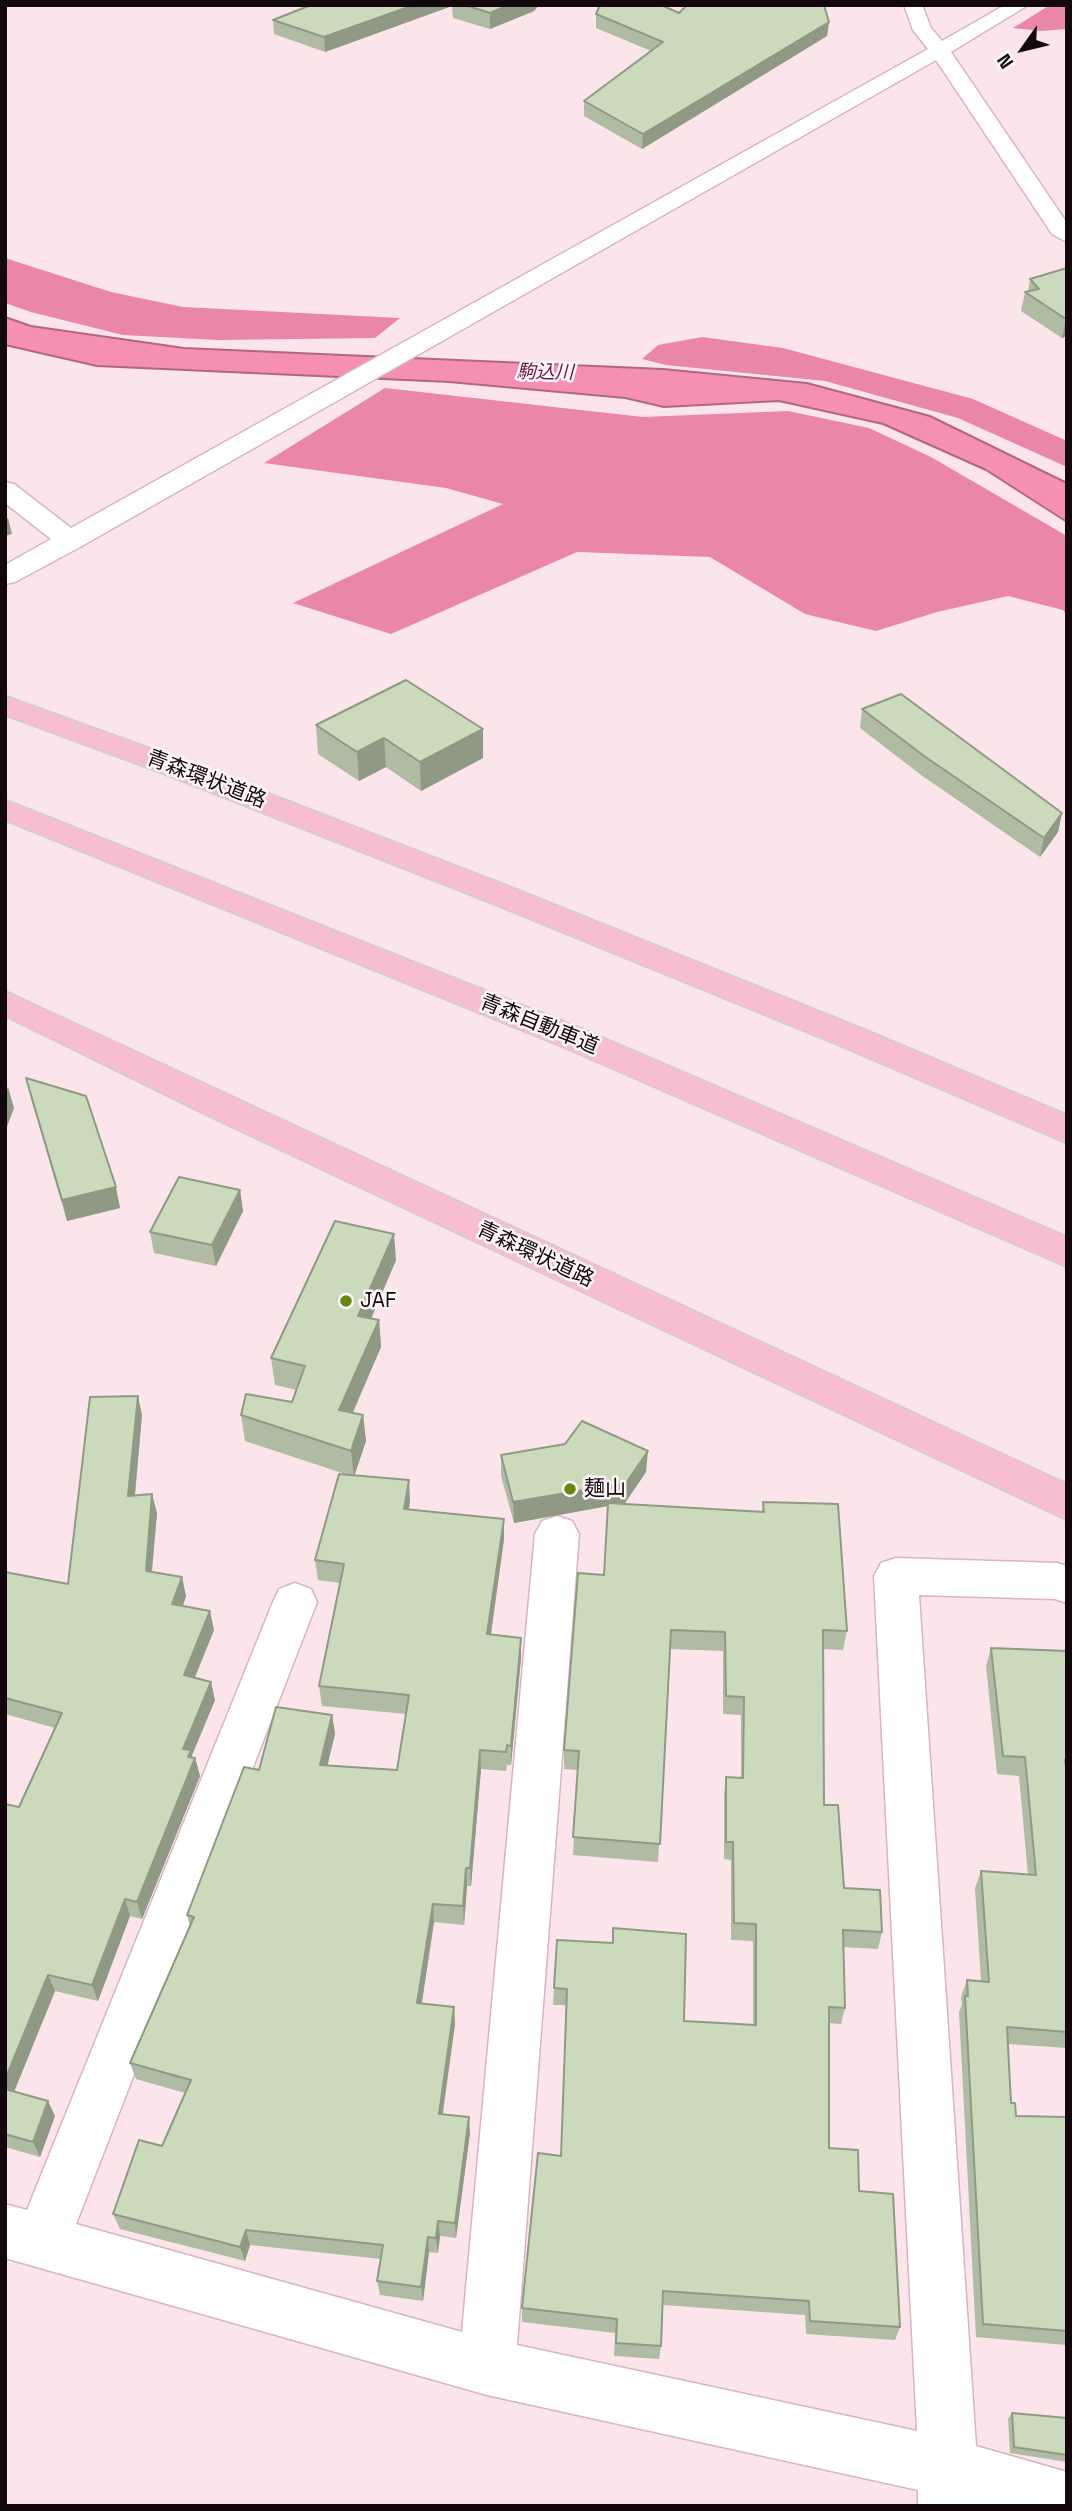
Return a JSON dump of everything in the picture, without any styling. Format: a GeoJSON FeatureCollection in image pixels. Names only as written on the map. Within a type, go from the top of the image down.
{"type":"FeatureCollection","features":[{"type":"Feature","properties":{"kind":"highway","name":"青森環状道路"},"geometry":{"type":"LineString","coordinates":[[5,705],[168,765],[501,895],[851,1037],[1067,1130]]}},
{"type":"Feature","properties":{"kind":"highway","name":"青森自動車道"},"geometry":{"type":"LineString","coordinates":[[5,809],[568,1036],[1067,1253]]}},
{"type":"Feature","properties":{"kind":"highway","name":"青森環状道路"},"geometry":{"type":"LineString","coordinates":[[5,1002],[291,1140],[1067,1503]]}},
{"type":"Feature","properties":{"kind":"street"},"geometry":{"type":"LineString","coordinates":[[914,5],[922,30],[940,50],[963,88],[1060,229],[1067,235]]}},
{"type":"Feature","properties":{"kind":"street"},"geometry":{"type":"LineString","coordinates":[[5,576],[448,329],[1019,5]]}},
{"type":"Feature","properties":{"kind":"street"},"geometry":{"type":"LineString","coordinates":[[5,490],[70,541]]}},
{"type":"Feature","properties":{"kind":"street"},"geometry":{"type":"LineString","coordinates":[[487,2367],[557,1534]]}},
{"type":"Feature","properties":{"kind":"street"},"geometry":{"type":"LineString","coordinates":[[948,2487],[895,1576],[1057,1581],[1067,1585]]}},
{"type":"Feature","properties":{"kind":"street"},"geometry":{"type":"LineString","coordinates":[[295,1602],[24,2236],[487,2367],[948,2487],[1067,2501]]}},
{"type":"Feature","properties":{"kind":"shaded area"},"geometry":{"type":"Polygon","coordinates":[[[1050,5],[1067,5],[1067,29],[1042,31],[1013,28],[1050,5]]]}},
{"type":"Feature","properties":{"kind":"shaded area"},"geometry":{"type":"Polygon","coordinates":[[[5,258],[111,292],[183,307],[400,318],[375,338],[218,340],[123,335],[5,303],[5,258]]]}},
{"type":"Feature","properties":{"kind":"shaded area"},"geometry":{"type":"Polygon","coordinates":[[[702,337],[783,348],[973,399],[1067,441],[1067,467],[958,418],[825,381],[666,365],[642,359],[658,345],[702,337]]]}},
{"type":"Feature","properties":{"kind":"shaded area"},"geometry":{"type":"Polygon","coordinates":[[[385,388],[643,417],[788,411],[869,428],[931,457],[1067,536],[1067,615],[1063,610],[1008,596],[937,612],[876,631],[805,614],[710,557],[577,552],[391,634],[293,603],[503,504],[446,488],[264,463],[385,388]]]}},
{"type":"Feature","properties":{"kind":"water","name":"駒込川"},"geometry":{"type":"Polygon","coordinates":[[[5,317],[31,326],[184,348],[663,369],[807,383],[930,416],[1067,483],[1067,522],[986,470],[883,424],[779,401],[664,407],[625,398],[449,382],[97,366],[5,345],[5,317]]]}},
{"type":"Feature","properties":{"kind":"building"},"geometry":{"type":"Polygon","coordinates":[[[311,5],[414,5],[324,37],[273,20],[311,5]]]}},
{"type":"Feature","properties":{"kind":"building"},"geometry":{"type":"Polygon","coordinates":[[[465,5],[509,5],[490,13],[465,5]]]}},
{"type":"Feature","properties":{"kind":"building"},"geometry":{"type":"Polygon","coordinates":[[[600,5],[661,5],[679,13],[687,5],[824,5],[829,22],[643,134],[584,101],[663,42],[596,14],[600,5]]]}},
{"type":"Feature","properties":{"kind":"building"},"geometry":{"type":"Polygon","coordinates":[[[1067,268],[1066,319],[1025,292],[1039,289],[1030,279],[1067,268]]]}},
{"type":"Feature","properties":{"kind":"building"},"geometry":{"type":"Polygon","coordinates":[[[406,680],[483,729],[420,762],[384,738],[357,752],[316,725],[406,680]]]}},
{"type":"Feature","properties":{"kind":"building"},"geometry":{"type":"Polygon","coordinates":[[[901,694],[1062,813],[1044,838],[924,756],[862,709],[901,694]]]}},
{"type":"Feature","properties":{"kind":"building"},"geometry":{"type":"Polygon","coordinates":[[[26,1078],[86,1096],[116,1187],[62,1200],[26,1078]]]}},
{"type":"Feature","properties":{"kind":"building"},"geometry":{"type":"Polygon","coordinates":[[[179,1177],[240,1190],[212,1245],[150,1232],[179,1177]]]}},
{"type":"Feature","properties":{"kind":"building"},"geometry":{"type":"Polygon","coordinates":[[[335,1221],[394,1234],[358,1316],[379,1320],[339,1410],[363,1415],[351,1451],[241,1415],[246,1394],[292,1402],[305,1366],[271,1358],[335,1221]]]}},
{"type":"Feature","properties":{"kind":"building"},"geometry":{"type":"Polygon","coordinates":[[[138,1396],[128,1496],[152,1494],[146,1571],[182,1577],[172,1604],[210,1611],[184,1675],[211,1682],[183,1749],[191,1750],[188,1757],[195,1758],[137,1902],[125,1899],[92,1985],[48,1975],[5,2080],[5,1804],[19,1807],[62,1713],[5,1698],[5,1572],[68,1584],[90,1397],[138,1396]]]}},
{"type":"Feature","properties":{"kind":"building"},"geometry":{"type":"Polygon","coordinates":[[[582,1421],[648,1451],[626,1483],[513,1502],[501,1455],[565,1444],[582,1421]]]}},
{"type":"Feature","properties":{"kind":"building"},"geometry":{"type":"Polygon","coordinates":[[[339,1474],[409,1480],[404,1509],[504,1519],[487,1634],[521,1638],[511,1746],[507,1745],[506,1752],[480,1750],[470,1868],[466,1868],[463,1906],[433,1904],[417,2003],[454,2007],[439,2114],[469,2117],[455,2223],[438,2221],[436,2238],[428,2237],[421,2287],[377,2281],[383,2245],[246,2230],[240,2247],[113,2214],[139,2140],[162,2146],[191,2080],[130,2063],[194,1917],[187,1915],[244,1767],[259,1770],[276,1707],[332,1715],[320,1765],[397,1770],[409,1695],[319,1686],[344,1564],[315,1560],[339,1474]]]}},
{"type":"Feature","properties":{"kind":"building"},"geometry":{"type":"Polygon","coordinates":[[[763,1502],[838,1504],[847,1631],[823,1630],[824,1805],[838,1805],[844,1888],[880,1890],[882,1932],[843,1930],[845,2008],[829,2007],[829,2148],[858,2150],[859,2191],[893,2194],[900,2327],[810,2321],[809,2301],[663,2291],[661,2346],[616,2343],[617,2319],[522,2308],[538,2153],[561,2156],[567,1989],[554,1988],[557,1940],[613,1943],[613,1928],[686,1934],[684,2021],[756,2025],[756,1924],[734,1923],[733,1842],[726,1842],[726,1777],[743,1778],[744,1697],[726,1696],[725,1632],[671,1630],[660,1844],[573,1837],[579,1751],[564,1750],[578,1573],[604,1575],[608,1503],[764,1512],[763,1502]]]}},
{"type":"Feature","properties":{"kind":"building"},"geometry":{"type":"Polygon","coordinates":[[[991,1648],[1067,1651],[1067,2032],[1007,2027],[1011,2103],[1015,2103],[1016,2116],[1067,2117],[1067,2331],[983,2324],[965,1996],[968,1996],[967,1980],[989,1982],[981,1871],[1036,1875],[1025,1757],[1003,1756],[991,1648]]]}},
{"type":"Feature","properties":{"kind":"building"},"geometry":{"type":"Polygon","coordinates":[[[5,2089],[48,2101],[33,2142],[5,2134],[5,2089]]]}},
{"type":"Feature","properties":{"kind":"building"},"geometry":{"type":"Polygon","coordinates":[[[1012,2413],[1067,2418],[1067,2455],[1014,2447],[1012,2413]]]}},
{"type":"Feature","properties":{"kind":"place","name":"JAF"},"geometry":{"type":"Point","coordinates":[346,1301]}},
{"type":"Feature","properties":{"kind":"place","name":"麺山"},"geometry":{"type":"Point","coordinates":[570,1489]}}]}
